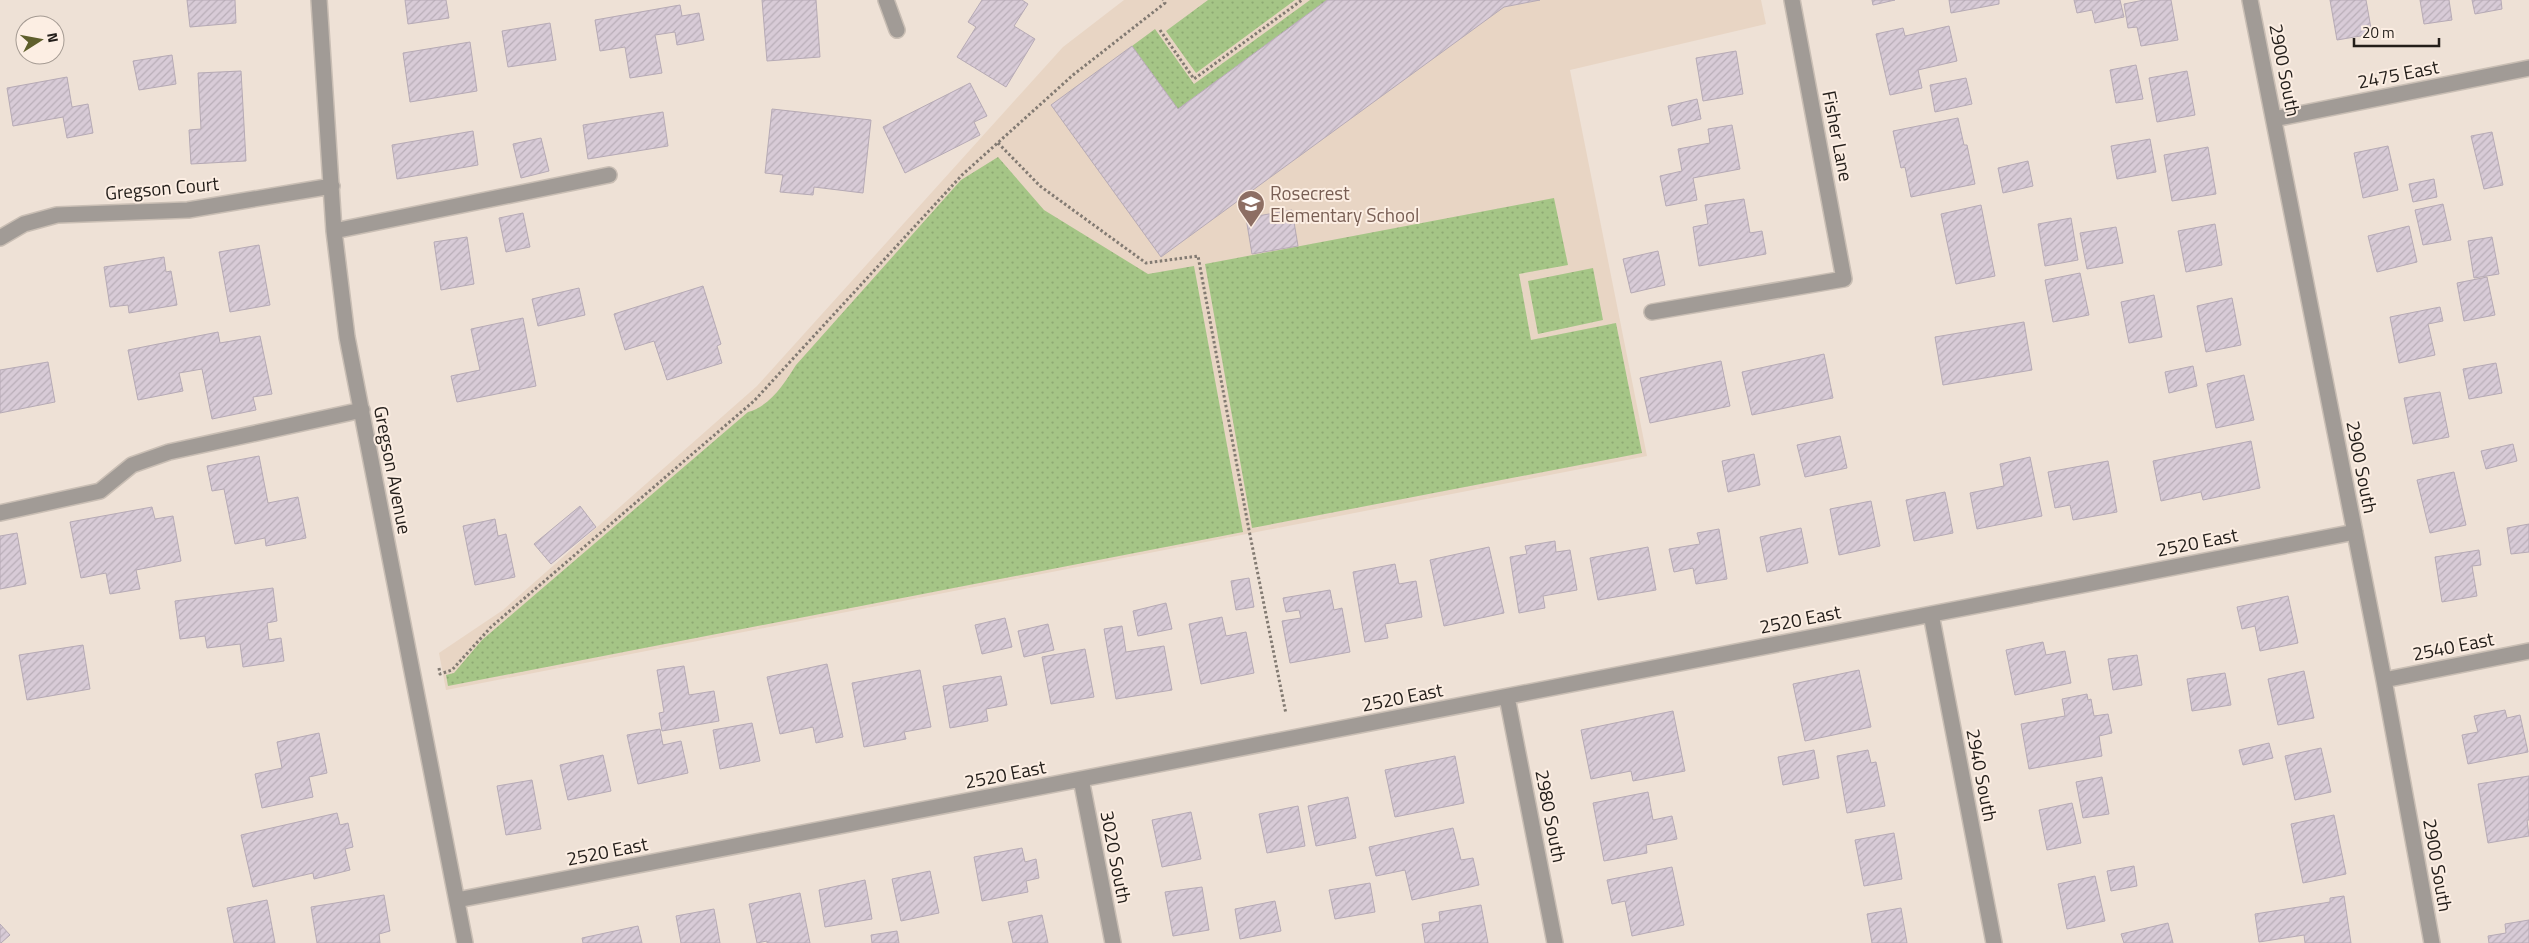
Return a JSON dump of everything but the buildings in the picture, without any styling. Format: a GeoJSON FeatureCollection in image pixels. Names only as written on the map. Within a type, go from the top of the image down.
{"type":"FeatureCollection","features":[{"type":"Feature","properties":{"kind":"street","name":"Gregson Avenue"},"geometry":{"type":"LineString","coordinates":[[318,0],[334,231],[346,338],[362,410],[465,943]]}},
{"type":"Feature","properties":{"kind":"street"},"geometry":{"type":"LineString","coordinates":[[886,0],[897,30]]}},
{"type":"Feature","properties":{"kind":"street","name":"Fisher Lane"},"geometry":{"type":"LineString","coordinates":[[1652,312],[1844,279],[1792,0]]}},
{"type":"Feature","properties":{"kind":"street","name":"2900 South"},"geometry":{"type":"LineString","coordinates":[[2250,0],[2384,680],[2432,943]]}},
{"type":"Feature","properties":{"kind":"street","name":"2475 East"},"geometry":{"type":"LineString","coordinates":[[2274,119],[2529,68]]}},
{"type":"Feature","properties":{"kind":"street"},"geometry":{"type":"LineString","coordinates":[[334,231],[609,175]]}},
{"type":"Feature","properties":{"kind":"street","name":"Gregson Court"},"geometry":{"type":"LineString","coordinates":[[0,238],[24,224],[57,215],[188,210],[332,186]]}},
{"type":"Feature","properties":{"kind":"street"},"geometry":{"type":"LineString","coordinates":[[0,513],[100,491],[132,465],[168,452],[362,410]]}},
{"type":"Feature","properties":{"kind":"street","name":"2520 East"},"geometry":{"type":"LineString","coordinates":[[457,900],[2354,532]]}},
{"type":"Feature","properties":{"kind":"street","name":"2940 South"},"geometry":{"type":"LineString","coordinates":[[1931,614],[1994,943]]}},
{"type":"Feature","properties":{"kind":"street","name":"2540 East"},"geometry":{"type":"LineString","coordinates":[[2384,680],[2529,651]]}},
{"type":"Feature","properties":{"kind":"street","name":"2980 South"},"geometry":{"type":"LineString","coordinates":[[1507,697],[1555,943]]}},
{"type":"Feature","properties":{"kind":"street","name":"3020 South"},"geometry":{"type":"LineString","coordinates":[[1081,779],[1113,943]]}},
{"type":"Feature","properties":{"kind":"path"},"geometry":{"type":"LineString","coordinates":[[439,668],[440,674],[452,670],[491,627],[754,401],[962,175],[1073,75],[1165,3],[1163,0]]}},
{"type":"Feature","properties":{"kind":"path"},"geometry":{"type":"LineString","coordinates":[[1160,30],[1194,79],[1302,0]]}},
{"type":"Feature","properties":{"kind":"path"},"geometry":{"type":"LineString","coordinates":[[998,143],[1040,186],[1146,264],[1198,256],[1248,530],[1286,714]]}},
{"type":"Feature","properties":{"kind":"shaded area","name":"Rosecrest Elementary School"},"geometry":{"type":"Polygon","coordinates":[[[1124,0],[1761,0],[1766,24],[1570,70],[1647,456],[446,690],[439,653],[503,610],[757,386],[1063,47],[1124,0]]]}},
{"type":"Feature","properties":{"kind":"green space"},"geometry":{"type":"Polygon","coordinates":[[[1208,0],[1295,0],[1196,73],[1166,31],[1208,0]]]}},
{"type":"Feature","properties":{"kind":"green space"},"geometry":{"type":"Polygon","coordinates":[[[1310,0],[1327,0],[1178,109],[1132,46],[1155,29],[1194,84],[1310,0]]]}},
{"type":"Feature","properties":{"kind":"green space"},"geometry":{"type":"Polygon","coordinates":[[[998,157],[1044,210],[1148,274],[1194,266],[1243,532],[448,686],[446,675],[454,673],[482,640],[748,412],[770,400],[796,365],[961,180],[998,157]]]}},
{"type":"Feature","properties":{"kind":"green space"},"geometry":{"type":"Polygon","coordinates":[[[1554,198],[1568,265],[1519,274],[1531,340],[1616,323],[1642,453],[1252,528],[1205,264],[1554,198]]]}},
{"type":"Feature","properties":{"kind":"green space"},"geometry":{"type":"Polygon","coordinates":[[[1593,268],[1603,320],[1538,334],[1528,281],[1593,268]]]}},
{"type":"Feature","properties":{"kind":"place","name":"Rosecrest Elementary School"},"geometry":{"type":"Point","coordinates":[1251,228]}}]}
